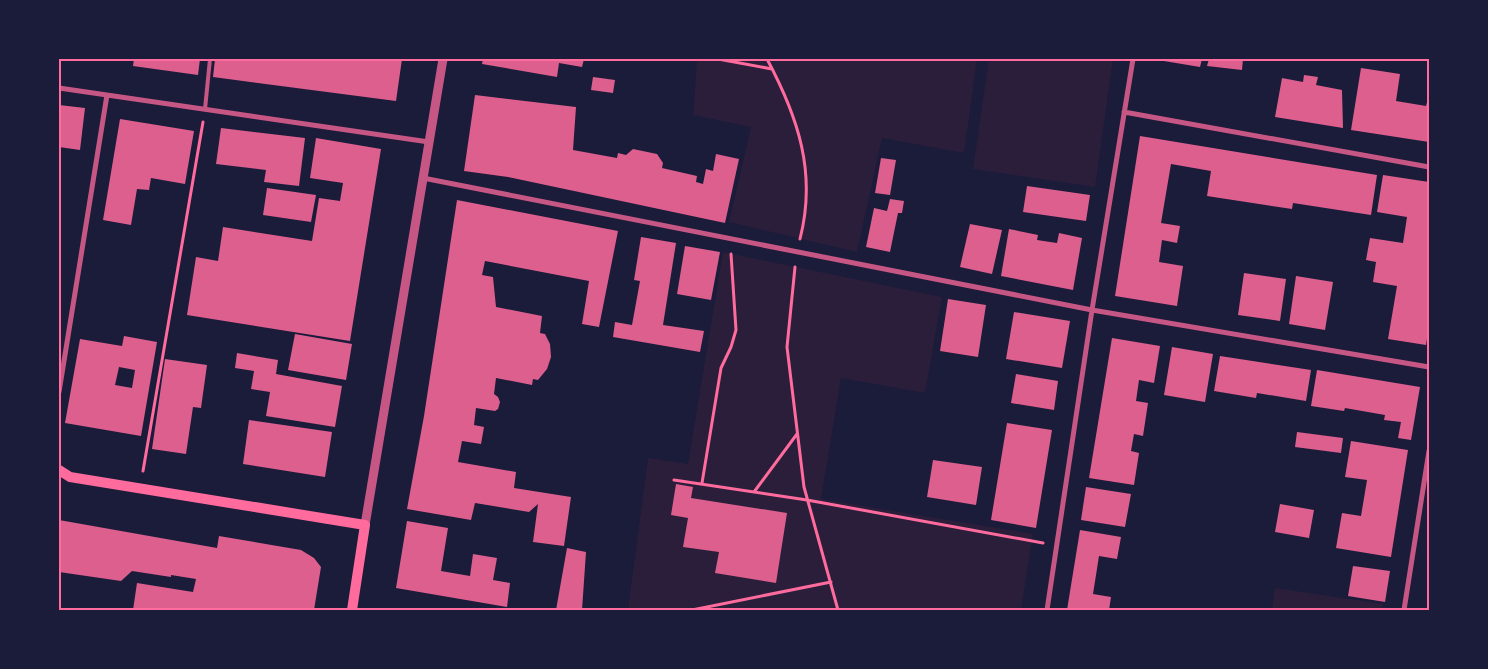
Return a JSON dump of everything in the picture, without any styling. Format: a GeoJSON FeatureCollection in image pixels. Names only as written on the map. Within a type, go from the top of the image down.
{"type":"FeatureCollection","features":[{"type":"Feature","properties":{"kind":"main road"},"geometry":{"type":"LineString","coordinates":[[59,470],[70,477],[365,525],[352,610]]}},
{"type":"Feature","properties":{"kind":"main road"},"geometry":{"type":"LineString","coordinates":[[59,480],[70,477]]}},
{"type":"Feature","properties":{"kind":"street"},"geometry":{"type":"LineString","coordinates":[[365,525],[443,59]]}},
{"type":"Feature","properties":{"kind":"street"},"geometry":{"type":"LineString","coordinates":[[1047,610],[1092,310],[1133,59]]}},
{"type":"Feature","properties":{"kind":"street"},"geometry":{"type":"LineString","coordinates":[[59,88],[429,142]]}},
{"type":"Feature","properties":{"kind":"street"},"geometry":{"type":"LineString","coordinates":[[59,392],[107,95]]}},
{"type":"Feature","properties":{"kind":"street"},"geometry":{"type":"LineString","coordinates":[[1124,112],[1429,167]]}},
{"type":"Feature","properties":{"kind":"street"},"geometry":{"type":"LineString","coordinates":[[423,178],[1092,310],[1429,367]]}},
{"type":"Feature","properties":{"kind":"street"},"geometry":{"type":"LineString","coordinates":[[1404,610],[1429,451]]}},
{"type":"Feature","properties":{"kind":"lane"},"geometry":{"type":"LineString","coordinates":[[205,109],[210,59]]}},
{"type":"Feature","properties":{"kind":"path"},"geometry":{"type":"LineString","coordinates":[[718,59],[773,69]]}},
{"type":"Feature","properties":{"kind":"path"},"geometry":{"type":"LineString","coordinates":[[767,59],[793,113],[804,161],[806,215],[797,252],[787,347],[804,487],[838,610]]}},
{"type":"Feature","properties":{"kind":"path"},"geometry":{"type":"LineString","coordinates":[[140,488],[205,109]]}},
{"type":"Feature","properties":{"kind":"path"},"geometry":{"type":"LineString","coordinates":[[702,483],[720,368],[731,347],[736,330],[729,239]]}},
{"type":"Feature","properties":{"kind":"path"},"geometry":{"type":"LineString","coordinates":[[754,492],[797,433]]}},
{"type":"Feature","properties":{"kind":"path"},"geometry":{"type":"LineString","coordinates":[[674,480],[808,500],[1056,545]]}},
{"type":"Feature","properties":{"kind":"path"},"geometry":{"type":"LineString","coordinates":[[692,610],[831,582]]}},
{"type":"Feature","properties":{"kind":"shaded area"},"geometry":{"type":"Polygon","coordinates":[[[697,59],[977,59],[964,153],[882,138],[857,252],[729,222],[751,127],[693,115],[697,59]]]}},
{"type":"Feature","properties":{"kind":"shaded area"},"geometry":{"type":"Polygon","coordinates":[[[989,59],[1113,59],[1095,187],[973,169],[989,59]]]}},
{"type":"Feature","properties":{"kind":"shaded area"},"geometry":{"type":"Polygon","coordinates":[[[723,252],[942,297],[925,393],[841,378],[821,499],[1033,534],[1021,610],[628,610],[648,458],[688,464],[723,252]]]}},
{"type":"Feature","properties":{"kind":"shaded area"},"geometry":{"type":"Polygon","coordinates":[[[1275,588],[1383,604],[1382,610],[1272,610],[1275,588]]]}},
{"type":"Feature","properties":{"kind":"building"},"geometry":{"type":"Polygon","coordinates":[[[134,59],[200,59],[198,75],[133,66],[134,59]]]}},
{"type":"Feature","properties":{"kind":"building"},"geometry":{"type":"Polygon","coordinates":[[[215,59],[402,59],[396,101],[213,77],[215,59]]]}},
{"type":"Feature","properties":{"kind":"building"},"geometry":{"type":"Polygon","coordinates":[[[483,59],[584,59],[582,67],[559,63],[557,77],[482,64],[483,59]]]}},
{"type":"Feature","properties":{"kind":"building"},"geometry":{"type":"Polygon","coordinates":[[[1158,59],[1202,59],[1200,67],[1158,59]]]}},
{"type":"Feature","properties":{"kind":"building"},"geometry":{"type":"Polygon","coordinates":[[[1209,59],[1243,59],[1242,70],[1207,66],[1209,59]]]}},
{"type":"Feature","properties":{"kind":"building"},"geometry":{"type":"Polygon","coordinates":[[[1361,68],[1400,74],[1396,101],[1426,106],[1429,95],[1429,142],[1351,130],[1361,68]]]}},
{"type":"Feature","properties":{"kind":"building"},"geometry":{"type":"Polygon","coordinates":[[[1304,75],[1318,77],[1316,85],[1342,90],[1343,128],[1275,117],[1282,78],[1303,82],[1304,75]]]}},
{"type":"Feature","properties":{"kind":"building"},"geometry":{"type":"Polygon","coordinates":[[[593,77],[615,80],[613,93],[591,90],[593,77]]]}},
{"type":"Feature","properties":{"kind":"building"},"geometry":{"type":"Polygon","coordinates":[[[475,95],[576,107],[573,150],[617,158],[618,153],[626,155],[633,149],[657,154],[663,163],[662,168],[697,176],[696,182],[703,184],[706,169],[713,171],[716,154],[739,159],[725,223],[508,177],[464,171],[475,95]]]}},
{"type":"Feature","properties":{"kind":"building"},"geometry":{"type":"Polygon","coordinates":[[[59,105],[85,108],[80,150],[59,147],[59,105]]]}},
{"type":"Feature","properties":{"kind":"building"},"geometry":{"type":"Polygon","coordinates":[[[120,119],[194,131],[185,184],[151,178],[149,190],[137,189],[131,225],[103,220],[120,119]]]}},
{"type":"Feature","properties":{"kind":"building"},"geometry":{"type":"Polygon","coordinates":[[[221,128],[305,138],[299,186],[264,182],[266,170],[216,164],[221,128]]]}},
{"type":"Feature","properties":{"kind":"building"},"geometry":{"type":"Polygon","coordinates":[[[1140,136],[1377,175],[1371,215],[1293,203],[1292,209],[1207,196],[1211,171],[1171,164],[1161,223],[1180,226],[1177,243],[1162,240],[1159,262],[1183,266],[1177,306],[1115,296],[1140,136]]]}},
{"type":"Feature","properties":{"kind":"building"},"geometry":{"type":"Polygon","coordinates":[[[316,138],[381,149],[350,341],[187,315],[196,257],[218,261],[223,227],[312,241],[319,198],[340,201],[343,183],[310,178],[316,138]]]}},
{"type":"Feature","properties":{"kind":"building"},"geometry":{"type":"Polygon","coordinates":[[[881,158],[896,160],[890,195],[875,193],[881,158]]]}},
{"type":"Feature","properties":{"kind":"building"},"geometry":{"type":"Polygon","coordinates":[[[1383,175],[1429,182],[1429,326],[1426,345],[1388,339],[1397,286],[1373,282],[1376,262],[1366,260],[1370,238],[1403,243],[1407,217],[1377,212],[1383,175]]]}},
{"type":"Feature","properties":{"kind":"building"},"geometry":{"type":"Polygon","coordinates":[[[1027,186],[1090,195],[1086,221],[1023,212],[1027,186]]]}},
{"type":"Feature","properties":{"kind":"building"},"geometry":{"type":"Polygon","coordinates":[[[267,188],[316,195],[311,222],[263,215],[267,188]]]}},
{"type":"Feature","properties":{"kind":"building"},"geometry":{"type":"Polygon","coordinates":[[[890,199],[904,201],[902,213],[898,213],[890,252],[866,247],[874,208],[887,211],[890,199]]]}},
{"type":"Feature","properties":{"kind":"building"},"geometry":{"type":"Polygon","coordinates":[[[457,200],[618,231],[599,327],[582,324],[589,281],[485,261],[482,275],[493,277],[496,307],[542,316],[540,333],[545,334],[550,344],[551,357],[547,369],[538,380],[533,379],[532,385],[496,378],[494,394],[500,402],[498,409],[495,411],[476,408],[474,425],[484,427],[481,444],[462,441],[458,462],[516,472],[514,488],[571,497],[564,546],[533,542],[538,504],[529,512],[475,503],[471,520],[407,509],[424,416],[457,200]]]}},
{"type":"Feature","properties":{"kind":"building"},"geometry":{"type":"Polygon","coordinates":[[[970,224],[1002,230],[992,274],[960,267],[970,224]]]}},
{"type":"Feature","properties":{"kind":"building"},"geometry":{"type":"Polygon","coordinates":[[[1009,229],[1038,235],[1037,240],[1057,243],[1059,233],[1082,238],[1073,290],[1001,276],[1009,229]]]}},
{"type":"Feature","properties":{"kind":"building"},"geometry":{"type":"Polygon","coordinates":[[[641,237],[676,243],[663,325],[704,331],[700,352],[613,337],[615,322],[632,325],[640,281],[634,280],[641,237]]]}},
{"type":"Feature","properties":{"kind":"building"},"geometry":{"type":"Polygon","coordinates":[[[685,246],[720,252],[711,300],[677,294],[685,246]]]}},
{"type":"Feature","properties":{"kind":"building"},"geometry":{"type":"Polygon","coordinates":[[[1244,273],[1286,279],[1280,321],[1238,315],[1244,273]]]}},
{"type":"Feature","properties":{"kind":"building"},"geometry":{"type":"Polygon","coordinates":[[[1296,276],[1333,282],[1325,330],[1289,324],[1296,276]]]}},
{"type":"Feature","properties":{"kind":"building"},"geometry":{"type":"Polygon","coordinates":[[[948,299],[986,305],[978,357],[940,351],[948,299]]]}},
{"type":"Feature","properties":{"kind":"building"},"geometry":{"type":"Polygon","coordinates":[[[1014,312],[1070,321],[1062,368],[1006,359],[1014,312]]]}},
{"type":"Feature","properties":{"kind":"building"},"geometry":{"type":"Polygon","coordinates":[[[295,334],[352,344],[346,380],[288,370],[295,334]]]}},
{"type":"Feature","properties":{"kind":"building"},"geometry":{"type":"Polygon","coordinates":[[[124,336],[157,342],[141,436],[65,423],[80,339],[122,346],[124,336]],[[119,367],[115,385],[132,388],[135,370],[119,367]]]}},
{"type":"Feature","properties":{"kind":"building"},"geometry":{"type":"Polygon","coordinates":[[[1112,338],[1160,346],[1154,383],[1139,380],[1136,401],[1148,403],[1143,436],[1134,434],[1131,451],[1139,453],[1134,485],[1089,478],[1112,338]]]}},
{"type":"Feature","properties":{"kind":"building"},"geometry":{"type":"Polygon","coordinates":[[[1172,347],[1213,354],[1205,402],[1164,395],[1172,347]]]}},
{"type":"Feature","properties":{"kind":"building"},"geometry":{"type":"Polygon","coordinates":[[[237,353],[278,360],[276,374],[342,386],[335,427],[266,416],[270,392],[251,389],[254,371],[235,368],[237,353]]]}},
{"type":"Feature","properties":{"kind":"building"},"geometry":{"type":"Polygon","coordinates":[[[1220,356],[1311,370],[1306,401],[1257,393],[1256,398],[1214,391],[1220,356]]]}},
{"type":"Feature","properties":{"kind":"building"},"geometry":{"type":"Polygon","coordinates":[[[165,359],[207,365],[201,408],[193,407],[186,454],[152,449],[165,359]]]}},
{"type":"Feature","properties":{"kind":"building"},"geometry":{"type":"Polygon","coordinates":[[[1317,370],[1420,387],[1411,440],[1398,438],[1401,422],[1384,420],[1385,415],[1345,408],[1344,411],[1311,406],[1317,370]]]}},
{"type":"Feature","properties":{"kind":"building"},"geometry":{"type":"Polygon","coordinates":[[[1016,374],[1058,381],[1054,410],[1011,403],[1016,374]]]}},
{"type":"Feature","properties":{"kind":"building"},"geometry":{"type":"Polygon","coordinates":[[[249,420],[332,432],[325,477],[243,464],[249,420]]]}},
{"type":"Feature","properties":{"kind":"building"},"geometry":{"type":"Polygon","coordinates":[[[1007,423],[1052,430],[1036,528],[991,520],[1007,423]]]}},
{"type":"Feature","properties":{"kind":"building"},"geometry":{"type":"Polygon","coordinates":[[[1297,432],[1343,438],[1341,453],[1295,447],[1297,432]]]}},
{"type":"Feature","properties":{"kind":"building"},"geometry":{"type":"Polygon","coordinates":[[[1351,441],[1408,450],[1391,557],[1336,548],[1342,513],[1361,516],[1367,480],[1345,477],[1351,441]]]}},
{"type":"Feature","properties":{"kind":"building"},"geometry":{"type":"Polygon","coordinates":[[[933,460],[982,467],[976,505],[927,497],[933,460]]]}},
{"type":"Feature","properties":{"kind":"building"},"geometry":{"type":"Polygon","coordinates":[[[676,484],[693,487],[691,498],[787,513],[776,583],[715,573],[719,552],[683,547],[688,518],[671,515],[676,484]]]}},
{"type":"Feature","properties":{"kind":"building"},"geometry":{"type":"Polygon","coordinates":[[[1086,487],[1131,494],[1125,527],[1081,520],[1086,487]]]}},
{"type":"Feature","properties":{"kind":"building"},"geometry":{"type":"Polygon","coordinates":[[[1280,504],[1314,510],[1309,538],[1275,532],[1280,504]]]}},
{"type":"Feature","properties":{"kind":"building"},"geometry":{"type":"Polygon","coordinates":[[[59,520],[217,548],[219,536],[301,550],[314,558],[321,567],[314,610],[133,610],[137,583],[193,592],[196,579],[132,571],[121,581],[59,572],[59,520]]]}},
{"type":"Feature","properties":{"kind":"building"},"geometry":{"type":"Polygon","coordinates":[[[407,521],[448,528],[441,571],[470,576],[473,554],[497,558],[493,580],[510,583],[507,607],[396,588],[407,521]]]}},
{"type":"Feature","properties":{"kind":"building"},"geometry":{"type":"Polygon","coordinates":[[[1080,530],[1121,537],[1117,559],[1099,556],[1093,594],[1111,597],[1109,610],[1067,610],[1080,530]]]}},
{"type":"Feature","properties":{"kind":"building"},"geometry":{"type":"Polygon","coordinates":[[[567,548],[586,552],[582,610],[556,610],[567,548]]]}},
{"type":"Feature","properties":{"kind":"building"},"geometry":{"type":"Polygon","coordinates":[[[1353,566],[1390,571],[1385,602],[1348,596],[1353,566]]]}}]}
